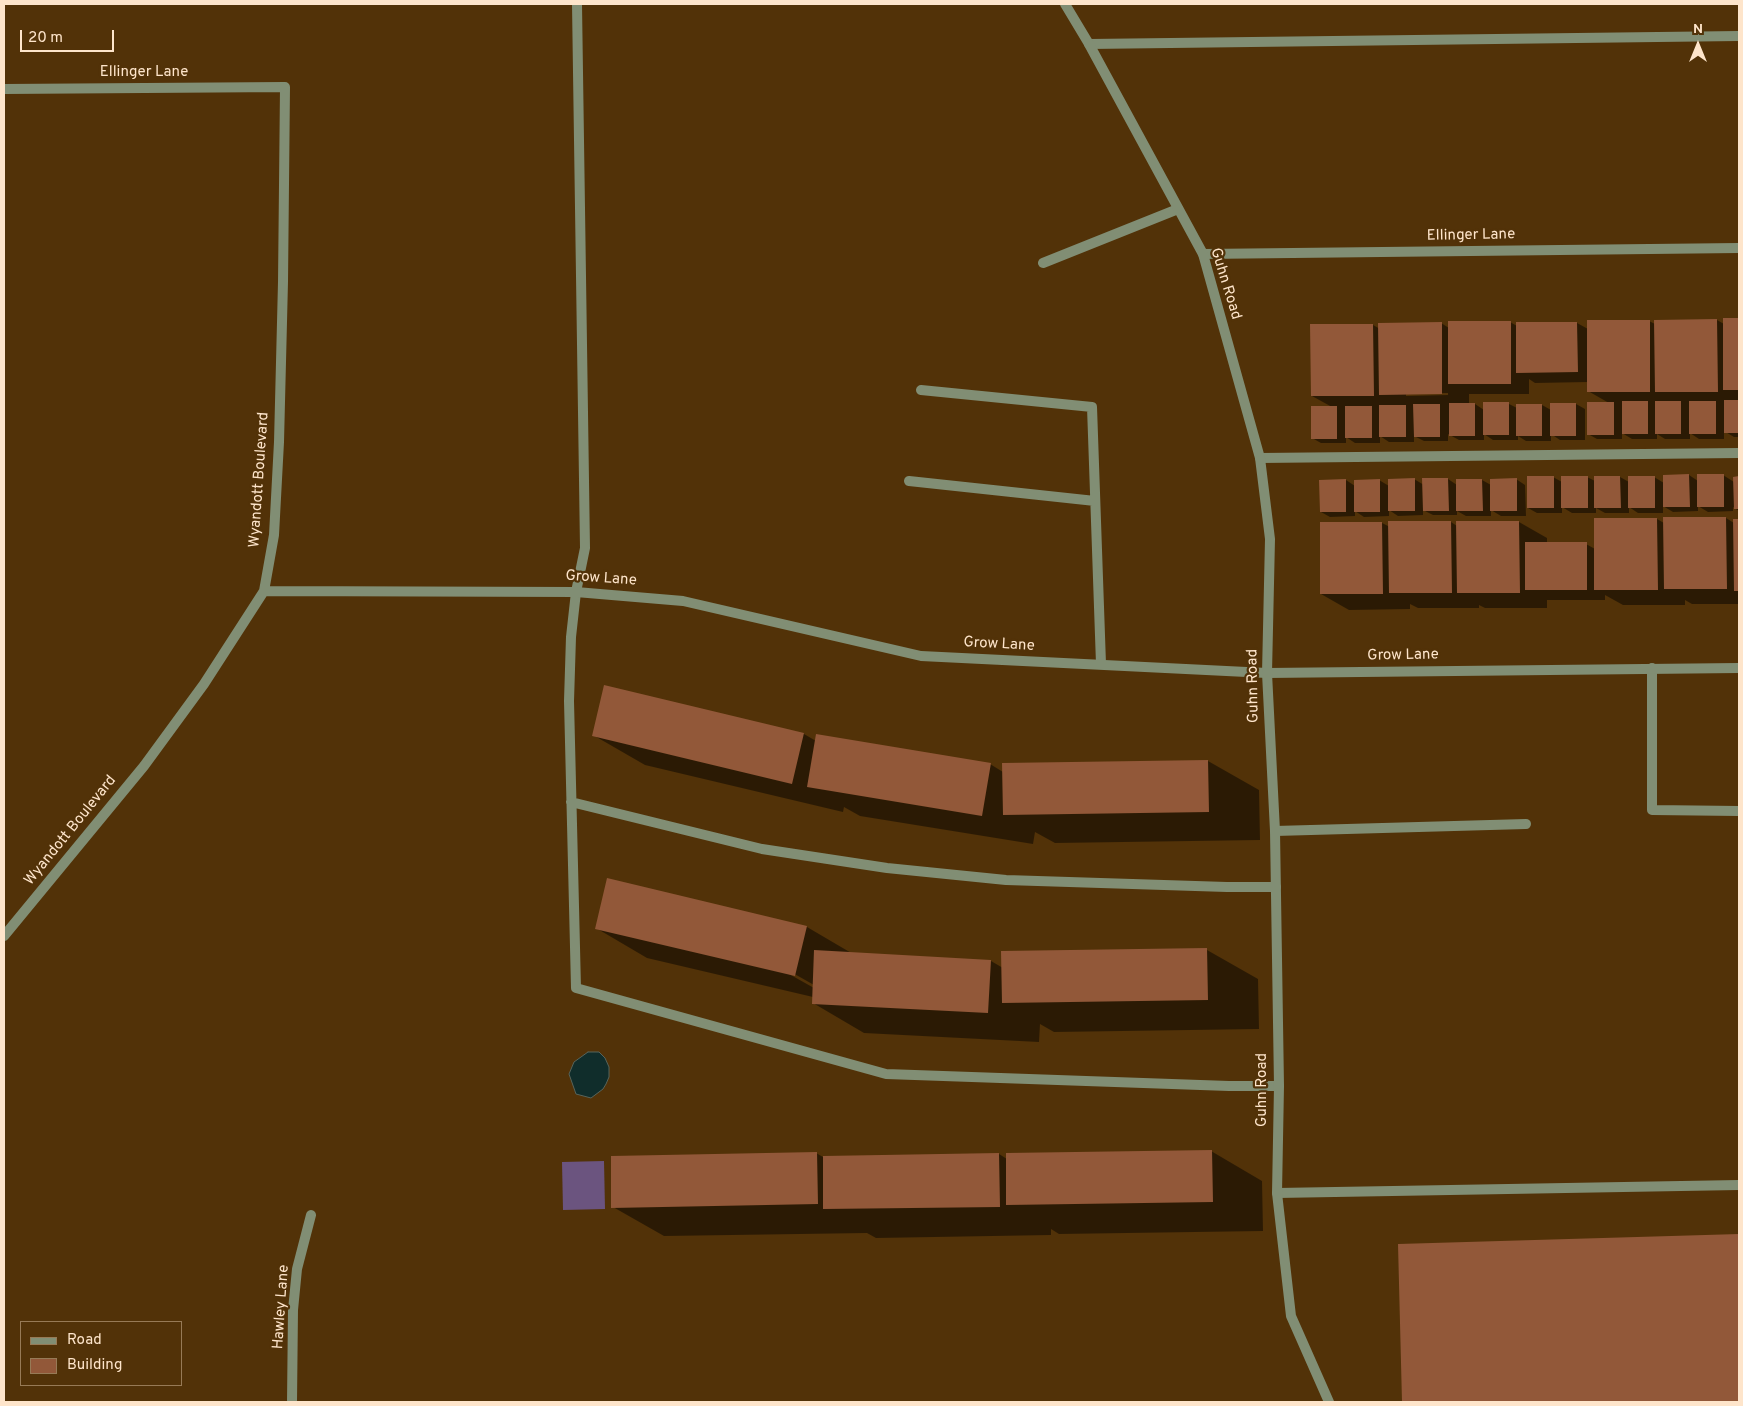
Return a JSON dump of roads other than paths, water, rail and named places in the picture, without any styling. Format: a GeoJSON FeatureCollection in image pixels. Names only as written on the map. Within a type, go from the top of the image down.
{"type":"FeatureCollection","features":[{"type":"Feature","properties":{"kind":"street"},"geometry":{"type":"LineString","coordinates":[[577,4],[585,548],[576,592],[571,637],[569,701],[576,988],[886,1074],[1219,1086],[1278,1086]]}},
{"type":"Feature","properties":{"kind":"street","name":"Guhn Road"},"geometry":{"type":"LineString","coordinates":[[1065,4],[1089,44],[1203,254],[1260,458],[1270,539],[1267,673],[1275,831],[1278,1086],[1277,1193],[1291,1316],[1329,1402]]}},
{"type":"Feature","properties":{"kind":"street"},"geometry":{"type":"LineString","coordinates":[[1089,44],[1739,36]]}},
{"type":"Feature","properties":{"kind":"street","name":"Ellinger Lane"},"geometry":{"type":"LineString","coordinates":[[4,89],[285,87]]}},
{"type":"Feature","properties":{"kind":"street","name":"Wyandott Boulevard"},"geometry":{"type":"LineString","coordinates":[[4,936],[144,766],[204,684],[264,591],[274,535],[279,442],[285,87]]}},
{"type":"Feature","properties":{"kind":"street"},"geometry":{"type":"LineString","coordinates":[[1043,262],[1178,209]]}},
{"type":"Feature","properties":{"kind":"street","name":"Ellinger Lane"},"geometry":{"type":"LineString","coordinates":[[1203,254],[1739,248]]}},
{"type":"Feature","properties":{"kind":"street"},"geometry":{"type":"LineString","coordinates":[[921,390],[1092,407],[1101,664]]}},
{"type":"Feature","properties":{"kind":"street"},"geometry":{"type":"LineString","coordinates":[[1260,458],[1739,453]]}},
{"type":"Feature","properties":{"kind":"street"},"geometry":{"type":"LineString","coordinates":[[909,481],[1095,501]]}},
{"type":"Feature","properties":{"kind":"street","name":"Grow Lane"},"geometry":{"type":"LineString","coordinates":[[264,591],[576,592],[683,600],[922,656],[1267,673],[1739,668]]}},
{"type":"Feature","properties":{"kind":"street"},"geometry":{"type":"LineString","coordinates":[[1652,668],[1652,810],[1739,811]]}},
{"type":"Feature","properties":{"kind":"street"},"geometry":{"type":"LineString","coordinates":[[571,802],[762,849],[887,868],[1006,880],[1276,887]]}},
{"type":"Feature","properties":{"kind":"street"},"geometry":{"type":"LineString","coordinates":[[1275,831],[1526,824]]}},
{"type":"Feature","properties":{"kind":"street"},"geometry":{"type":"LineString","coordinates":[[1277,1193],[1739,1185]]}},
{"type":"Feature","properties":{"kind":"street","name":"Hawley Lane"},"geometry":{"type":"LineString","coordinates":[[292,1402],[293,1310],[297,1269],[311,1215]]}},
{"type":"Feature","properties":{"kind":"water"},"geometry":{"type":"Polygon","coordinates":[[[588,1052],[599,1052],[605,1058],[609,1067],[609,1077],[606,1084],[603,1089],[591,1098],[576,1094],[569,1074],[574,1062],[588,1052]]]}}]}
